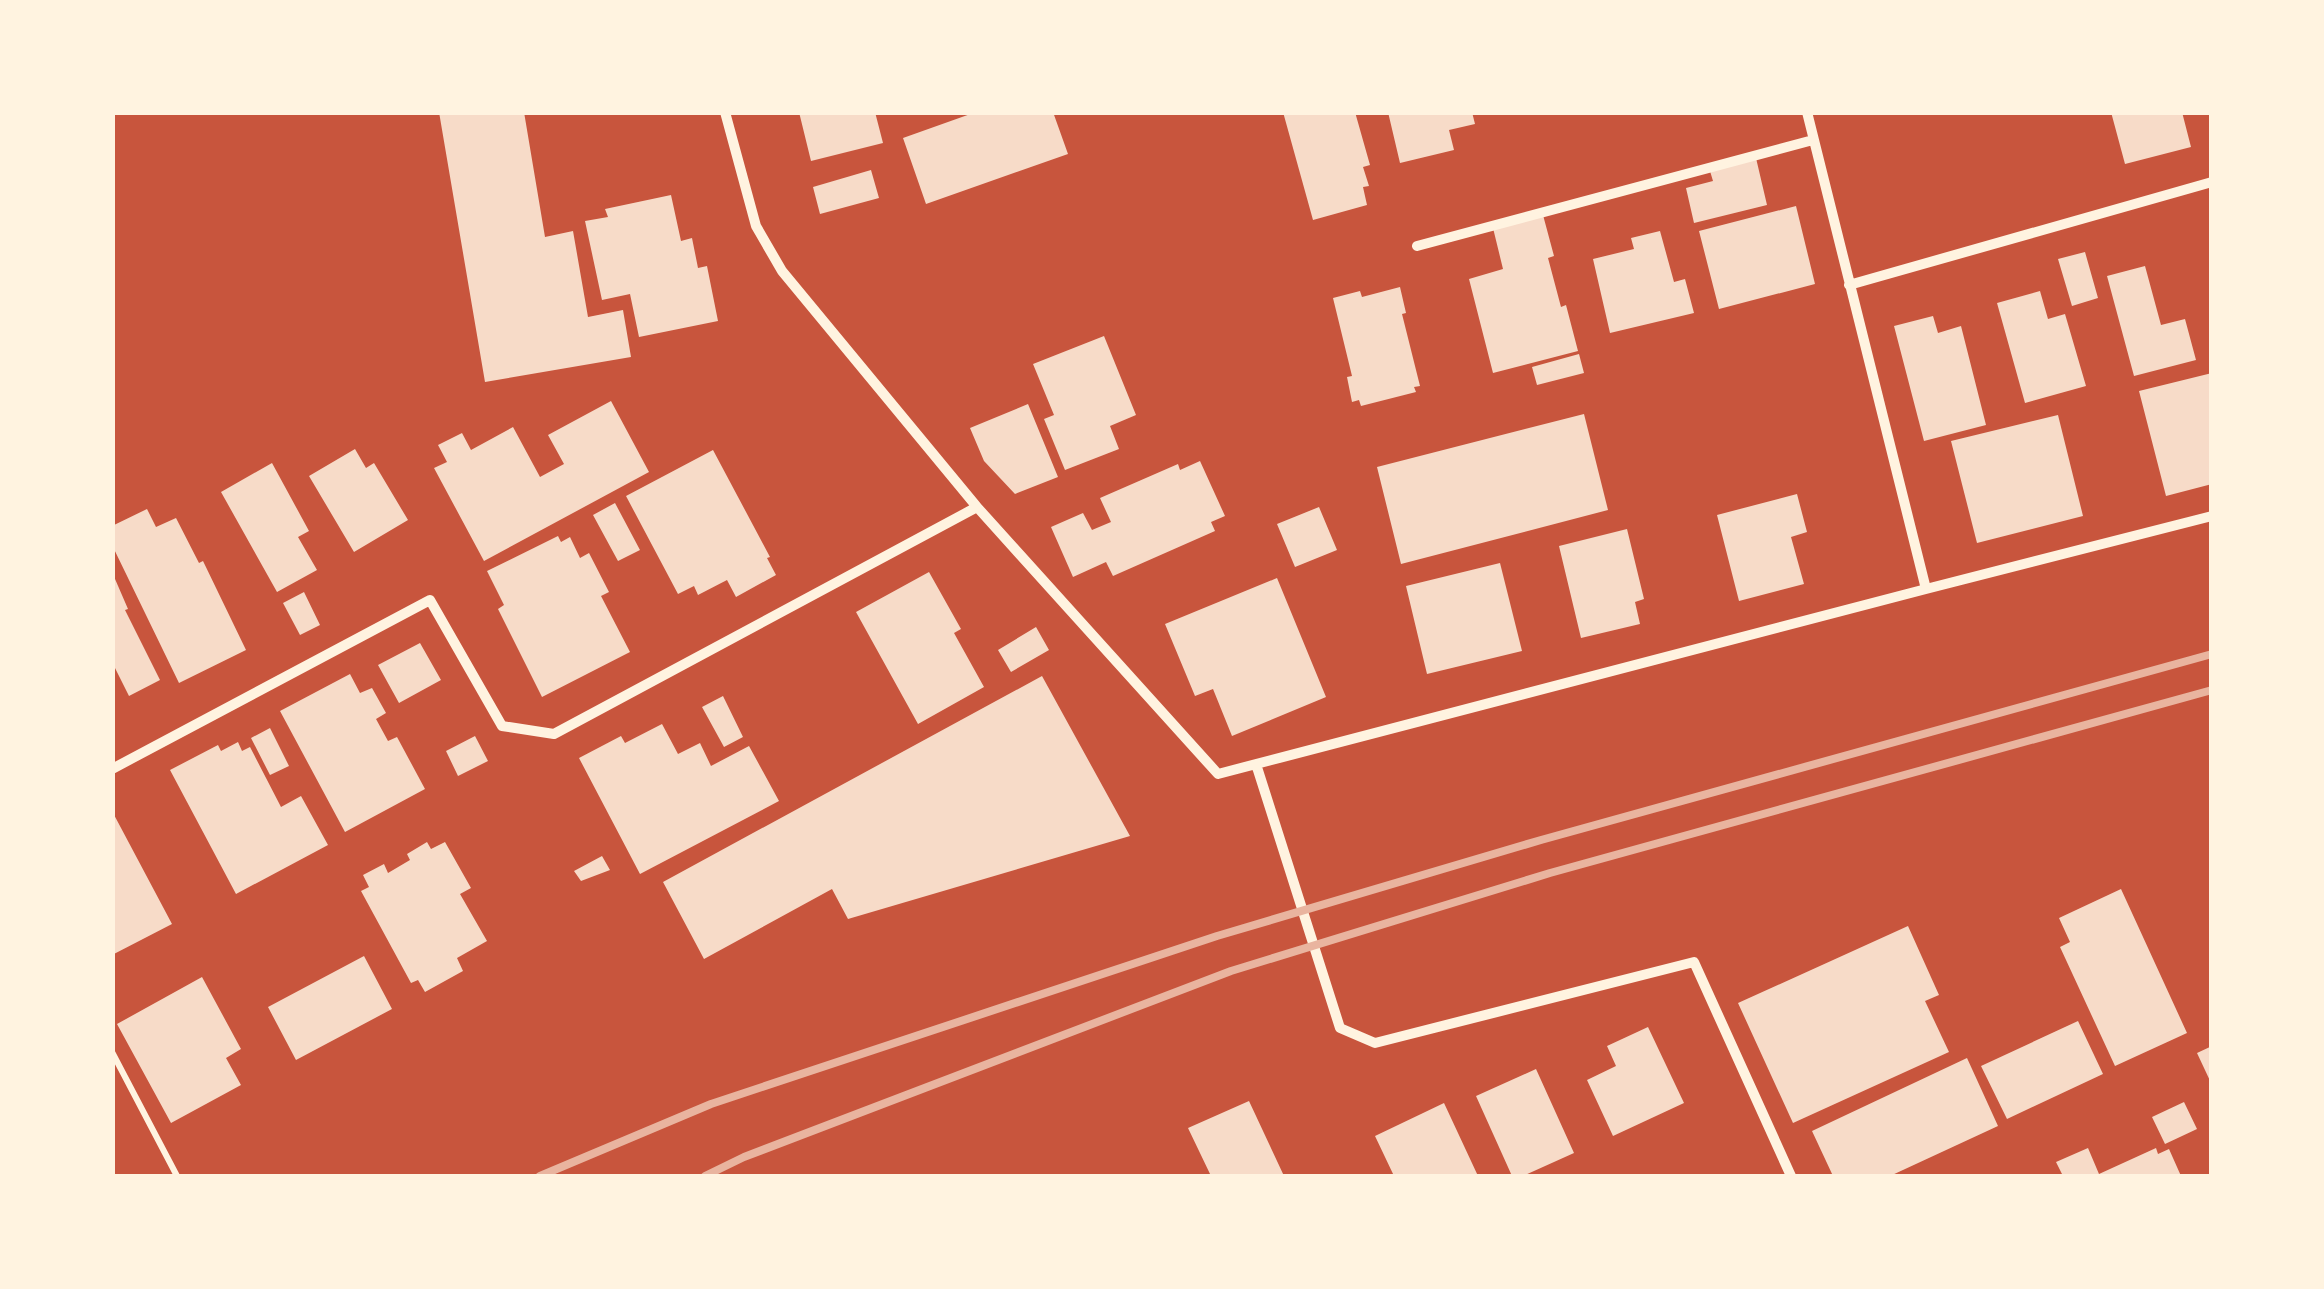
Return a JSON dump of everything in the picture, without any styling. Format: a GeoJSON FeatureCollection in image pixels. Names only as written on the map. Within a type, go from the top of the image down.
{"type":"FeatureCollection","features":[{"type":"Feature","properties":{"kind":"street"},"geometry":{"type":"LineString","coordinates":[[725,112],[756,226],[782,270],[977,506],[1218,774],[2212,516]]}},
{"type":"Feature","properties":{"kind":"street"},"geometry":{"type":"LineString","coordinates":[[1807,112],[1926,590]]}},
{"type":"Feature","properties":{"kind":"street"},"geometry":{"type":"LineString","coordinates":[[1417,246],[1813,140]]}},
{"type":"Feature","properties":{"kind":"street"},"geometry":{"type":"LineString","coordinates":[[1849,286],[2212,182]]}},
{"type":"Feature","properties":{"kind":"street"},"geometry":{"type":"LineString","coordinates":[[112,769],[430,600],[502,726],[554,734],[977,506]]}},
{"type":"Feature","properties":{"kind":"street"},"geometry":{"type":"LineString","coordinates":[[1256,764],[1340,1028],[1376,1042],[1694,962],[1791,1176]]}},
{"type":"Feature","properties":{"kind":"path"},"geometry":{"type":"LineString","coordinates":[[112,1052],[178,1176]]}},
{"type":"Feature","properties":{"kind":"building"},"geometry":{"type":"Polygon","coordinates":[[[439,112],[524,112],[545,237],[573,231],[588,317],[623,310],[631,357],[485,382],[439,112]]]}},
{"type":"Feature","properties":{"kind":"building"},"geometry":{"type":"Polygon","coordinates":[[[799,112],[875,112],[883,143],[811,161],[799,112]]]}},
{"type":"Feature","properties":{"kind":"building"},"geometry":{"type":"Polygon","coordinates":[[[976,112],[1053,112],[1068,154],[926,204],[903,138],[976,112]]]}},
{"type":"Feature","properties":{"kind":"building"},"geometry":{"type":"Polygon","coordinates":[[[1283,112],[1355,112],[1370,165],[1363,167],[1369,186],[1363,187],[1367,205],[1313,220],[1283,112]]]}},
{"type":"Feature","properties":{"kind":"building"},"geometry":{"type":"Polygon","coordinates":[[[1388,112],[1472,112],[1475,124],[1449,130],[1454,150],[1400,163],[1388,112]]]}},
{"type":"Feature","properties":{"kind":"building"},"geometry":{"type":"Polygon","coordinates":[[[2111,112],[2182,112],[2191,147],[2125,164],[2111,112]]]}},
{"type":"Feature","properties":{"kind":"building"},"geometry":{"type":"Polygon","coordinates":[[[1756,158],[1767,205],[1694,223],[1686,188],[1713,181],[1710,171],[1756,158]]]}},
{"type":"Feature","properties":{"kind":"building"},"geometry":{"type":"Polygon","coordinates":[[[871,170],[879,198],[820,214],[813,187],[871,170]]]}},
{"type":"Feature","properties":{"kind":"building"},"geometry":{"type":"Polygon","coordinates":[[[671,195],[681,241],[692,238],[698,268],[707,266],[718,321],[639,337],[630,294],[602,300],[585,221],[608,217],[605,209],[671,195]]]}},
{"type":"Feature","properties":{"kind":"building"},"geometry":{"type":"Polygon","coordinates":[[[1796,206],[1815,284],[1719,309],[1699,231],[1796,206]]]}},
{"type":"Feature","properties":{"kind":"building"},"geometry":{"type":"Polygon","coordinates":[[[1543,215],[1554,256],[1548,258],[1578,351],[1493,373],[1469,279],[1503,269],[1493,228],[1543,215]]]}},
{"type":"Feature","properties":{"kind":"building"},"geometry":{"type":"Polygon","coordinates":[[[1660,231],[1674,282],[1685,279],[1694,313],[1610,333],[1593,259],[1634,249],[1631,238],[1660,231]]]}},
{"type":"Feature","properties":{"kind":"building"},"geometry":{"type":"Polygon","coordinates":[[[2085,252],[2098,298],[2072,306],[2058,259],[2085,252]]]}},
{"type":"Feature","properties":{"kind":"building"},"geometry":{"type":"Polygon","coordinates":[[[2145,266],[2161,325],[2185,319],[2196,360],[2134,376],[2107,276],[2145,266]]]}},
{"type":"Feature","properties":{"kind":"building"},"geometry":{"type":"Polygon","coordinates":[[[1400,287],[1406,313],[1402,314],[1420,386],[1414,387],[1416,392],[1361,406],[1359,400],[1352,402],[1347,377],[1352,376],[1333,298],[1360,291],[1362,297],[1400,287]]]}},
{"type":"Feature","properties":{"kind":"building"},"geometry":{"type":"Polygon","coordinates":[[[2040,291],[2048,319],[2065,314],[2086,386],[2025,403],[1997,303],[2040,291]]]}},
{"type":"Feature","properties":{"kind":"building"},"geometry":{"type":"Polygon","coordinates":[[[1933,316],[1938,333],[1961,326],[1986,425],[1924,441],[1894,326],[1933,316]]]}},
{"type":"Feature","properties":{"kind":"building"},"geometry":{"type":"Polygon","coordinates":[[[1104,336],[1136,415],[1110,426],[1119,449],[1065,470],[1044,419],[1054,415],[1033,364],[1104,336]]]}},
{"type":"Feature","properties":{"kind":"building"},"geometry":{"type":"Polygon","coordinates":[[[1579,354],[1584,373],[1537,385],[1532,367],[1579,354]]]}},
{"type":"Feature","properties":{"kind":"building"},"geometry":{"type":"Polygon","coordinates":[[[2212,373],[2212,484],[2166,496],[2139,391],[2212,373]]]}},
{"type":"Feature","properties":{"kind":"building"},"geometry":{"type":"Polygon","coordinates":[[[611,401],[649,472],[484,561],[434,468],[447,462],[438,445],[462,433],[471,450],[513,427],[540,477],[564,464],[548,435],[611,401]]]}},
{"type":"Feature","properties":{"kind":"building"},"geometry":{"type":"Polygon","coordinates":[[[1028,404],[1058,477],[1015,494],[984,461],[970,428],[1028,404]]]}},
{"type":"Feature","properties":{"kind":"building"},"geometry":{"type":"Polygon","coordinates":[[[1584,414],[1608,510],[1401,564],[1377,467],[1584,414]]]}},
{"type":"Feature","properties":{"kind":"building"},"geometry":{"type":"Polygon","coordinates":[[[2058,415],[2083,516],[1977,543],[1951,441],[2058,415]]]}},
{"type":"Feature","properties":{"kind":"building"},"geometry":{"type":"Polygon","coordinates":[[[355,449],[366,468],[374,463],[408,520],[354,552],[309,476],[355,449]]]}},
{"type":"Feature","properties":{"kind":"building"},"geometry":{"type":"Polygon","coordinates":[[[713,450],[776,575],[736,597],[727,580],[698,595],[694,586],[678,594],[626,496],[713,450]]]}},
{"type":"Feature","properties":{"kind":"building"},"geometry":{"type":"Polygon","coordinates":[[[1200,461],[1225,516],[1211,522],[1215,531],[1113,576],[1106,562],[1073,577],[1051,527],[1083,513],[1092,530],[1111,522],[1100,498],[1178,464],[1180,470],[1200,461]]]}},
{"type":"Feature","properties":{"kind":"building"},"geometry":{"type":"Polygon","coordinates":[[[272,463],[309,531],[298,537],[317,570],[277,592],[221,492],[272,463]]]}},
{"type":"Feature","properties":{"kind":"building"},"geometry":{"type":"Polygon","coordinates":[[[1797,494],[1807,532],[1791,537],[1804,584],[1739,601],[1717,515],[1797,494]]]}},
{"type":"Feature","properties":{"kind":"building"},"geometry":{"type":"Polygon","coordinates":[[[615,503],[640,550],[618,561],[593,515],[615,503]]]}},
{"type":"Feature","properties":{"kind":"building"},"geometry":{"type":"Polygon","coordinates":[[[1319,507],[1337,550],[1295,567],[1277,524],[1319,507]]]}},
{"type":"Feature","properties":{"kind":"building"},"geometry":{"type":"Polygon","coordinates":[[[147,509],[156,527],[176,518],[199,563],[203,561],[246,650],[179,683],[112,545],[112,526],[147,509]]]}},
{"type":"Feature","properties":{"kind":"building"},"geometry":{"type":"Polygon","coordinates":[[[1627,529],[1644,599],[1635,602],[1640,624],[1581,638],[1559,546],[1627,529]]]}},
{"type":"Feature","properties":{"kind":"building"},"geometry":{"type":"Polygon","coordinates":[[[558,536],[561,542],[570,537],[580,558],[589,553],[609,592],[601,596],[630,652],[542,697],[498,609],[504,605],[487,571],[558,536]]]}},
{"type":"Feature","properties":{"kind":"building"},"geometry":{"type":"Polygon","coordinates":[[[1500,563],[1522,651],[1427,674],[1406,586],[1500,563]]]}},
{"type":"Feature","properties":{"kind":"building"},"geometry":{"type":"Polygon","coordinates":[[[112,572],[128,609],[125,610],[160,680],[129,696],[112,662],[112,572]]]}},
{"type":"Feature","properties":{"kind":"building"},"geometry":{"type":"Polygon","coordinates":[[[929,572],[961,629],[954,633],[984,687],[918,724],[856,612],[929,572]]]}},
{"type":"Feature","properties":{"kind":"building"},"geometry":{"type":"Polygon","coordinates":[[[1277,578],[1326,697],[1232,736],[1213,689],[1195,696],[1165,624],[1277,578]]]}},
{"type":"Feature","properties":{"kind":"building"},"geometry":{"type":"Polygon","coordinates":[[[304,592],[320,625],[300,635],[283,603],[304,592]]]}},
{"type":"Feature","properties":{"kind":"building"},"geometry":{"type":"Polygon","coordinates":[[[1036,627],[1049,650],[1011,672],[998,650],[1036,627]]]}},
{"type":"Feature","properties":{"kind":"building"},"geometry":{"type":"Polygon","coordinates":[[[420,643],[441,680],[399,703],[378,665],[420,643]]]}},
{"type":"Feature","properties":{"kind":"building"},"geometry":{"type":"Polygon","coordinates":[[[350,674],[360,693],[372,688],[386,713],[376,719],[388,741],[397,737],[425,789],[345,832],[280,711],[350,674]]]}},
{"type":"Feature","properties":{"kind":"building"},"geometry":{"type":"Polygon","coordinates":[[[1042,676],[1130,836],[848,919],[832,889],[704,959],[663,882],[1042,676]]]}},
{"type":"Feature","properties":{"kind":"building"},"geometry":{"type":"Polygon","coordinates":[[[723,696],[743,737],[724,747],[702,707],[723,696]]]}},
{"type":"Feature","properties":{"kind":"building"},"geometry":{"type":"Polygon","coordinates":[[[662,724],[678,754],[700,743],[711,766],[749,746],[779,801],[640,874],[579,758],[621,736],[625,743],[662,724]]]}},
{"type":"Feature","properties":{"kind":"building"},"geometry":{"type":"Polygon","coordinates":[[[270,728],[289,766],[270,775],[251,738],[270,728]]]}},
{"type":"Feature","properties":{"kind":"building"},"geometry":{"type":"Polygon","coordinates":[[[475,736],[488,761],[458,776],[446,751],[475,736]]]}},
{"type":"Feature","properties":{"kind":"building"},"geometry":{"type":"Polygon","coordinates":[[[238,742],[242,751],[250,747],[281,807],[301,796],[328,845],[236,894],[170,770],[218,745],[221,751],[238,742]]]}},
{"type":"Feature","properties":{"kind":"building"},"geometry":{"type":"Polygon","coordinates":[[[112,811],[172,924],[112,955],[112,811]]]}},
{"type":"Feature","properties":{"kind":"building"},"geometry":{"type":"Polygon","coordinates":[[[427,842],[431,849],[445,842],[471,888],[460,894],[487,941],[457,958],[463,971],[425,992],[418,980],[411,983],[361,891],[369,887],[363,875],[384,864],[388,873],[410,860],[407,854],[427,842]]]}},
{"type":"Feature","properties":{"kind":"building"},"geometry":{"type":"Polygon","coordinates":[[[602,856],[610,870],[581,881],[574,871],[602,856]]]}},
{"type":"Feature","properties":{"kind":"building"},"geometry":{"type":"Polygon","coordinates":[[[2121,889],[2187,1033],[2115,1066],[2060,947],[2070,942],[2059,918],[2121,889]]]}},
{"type":"Feature","properties":{"kind":"building"},"geometry":{"type":"Polygon","coordinates":[[[1908,926],[1939,995],[1925,1001],[1949,1052],[1793,1123],[1738,1003],[1908,926]]]}},
{"type":"Feature","properties":{"kind":"building"},"geometry":{"type":"Polygon","coordinates":[[[364,956],[392,1009],[296,1060],[268,1007],[364,956]]]}},
{"type":"Feature","properties":{"kind":"building"},"geometry":{"type":"Polygon","coordinates":[[[202,977],[241,1049],[226,1058],[241,1085],[171,1123],[117,1024],[202,977]]]}},
{"type":"Feature","properties":{"kind":"building"},"geometry":{"type":"Polygon","coordinates":[[[2078,1021],[2103,1074],[2007,1119],[1981,1066],[2078,1021]]]}},
{"type":"Feature","properties":{"kind":"building"},"geometry":{"type":"Polygon","coordinates":[[[1648,1027],[1684,1103],[1613,1136],[1587,1080],[1616,1066],[1607,1046],[1648,1027]]]}},
{"type":"Feature","properties":{"kind":"building"},"geometry":{"type":"Polygon","coordinates":[[[2212,1046],[2212,1085],[2197,1053],[2212,1046]]]}},
{"type":"Feature","properties":{"kind":"building"},"geometry":{"type":"Polygon","coordinates":[[[1967,1058],[1998,1126],[1890,1176],[1833,1176],[1812,1131],[1967,1058]]]}},
{"type":"Feature","properties":{"kind":"building"},"geometry":{"type":"Polygon","coordinates":[[[1536,1069],[1574,1153],[1523,1176],[1512,1176],[1476,1096],[1536,1069]]]}},
{"type":"Feature","properties":{"kind":"building"},"geometry":{"type":"Polygon","coordinates":[[[1249,1101],[1284,1176],[1211,1176],[1188,1128],[1249,1101]]]}},
{"type":"Feature","properties":{"kind":"building"},"geometry":{"type":"Polygon","coordinates":[[[2184,1102],[2197,1129],[2165,1144],[2152,1117],[2184,1102]]]}},
{"type":"Feature","properties":{"kind":"building"},"geometry":{"type":"Polygon","coordinates":[[[1444,1103],[1478,1176],[1394,1176],[1375,1136],[1444,1103]]]}},
{"type":"Feature","properties":{"kind":"building"},"geometry":{"type":"Polygon","coordinates":[[[2088,1148],[2099,1174],[2156,1148],[2158,1154],[2169,1149],[2181,1176],[2063,1176],[2056,1162],[2088,1148]]]}},
{"type":"Feature","properties":{"kind":"railway"},"geometry":{"type":"LineString","coordinates":[[540,1176],[711,1104],[1217,936],[1541,840],[2212,654]]}},
{"type":"Feature","properties":{"kind":"railway"},"geometry":{"type":"LineString","coordinates":[[705,1176],[744,1157],[1231,971],[1550,873],[2212,690]]}}]}
